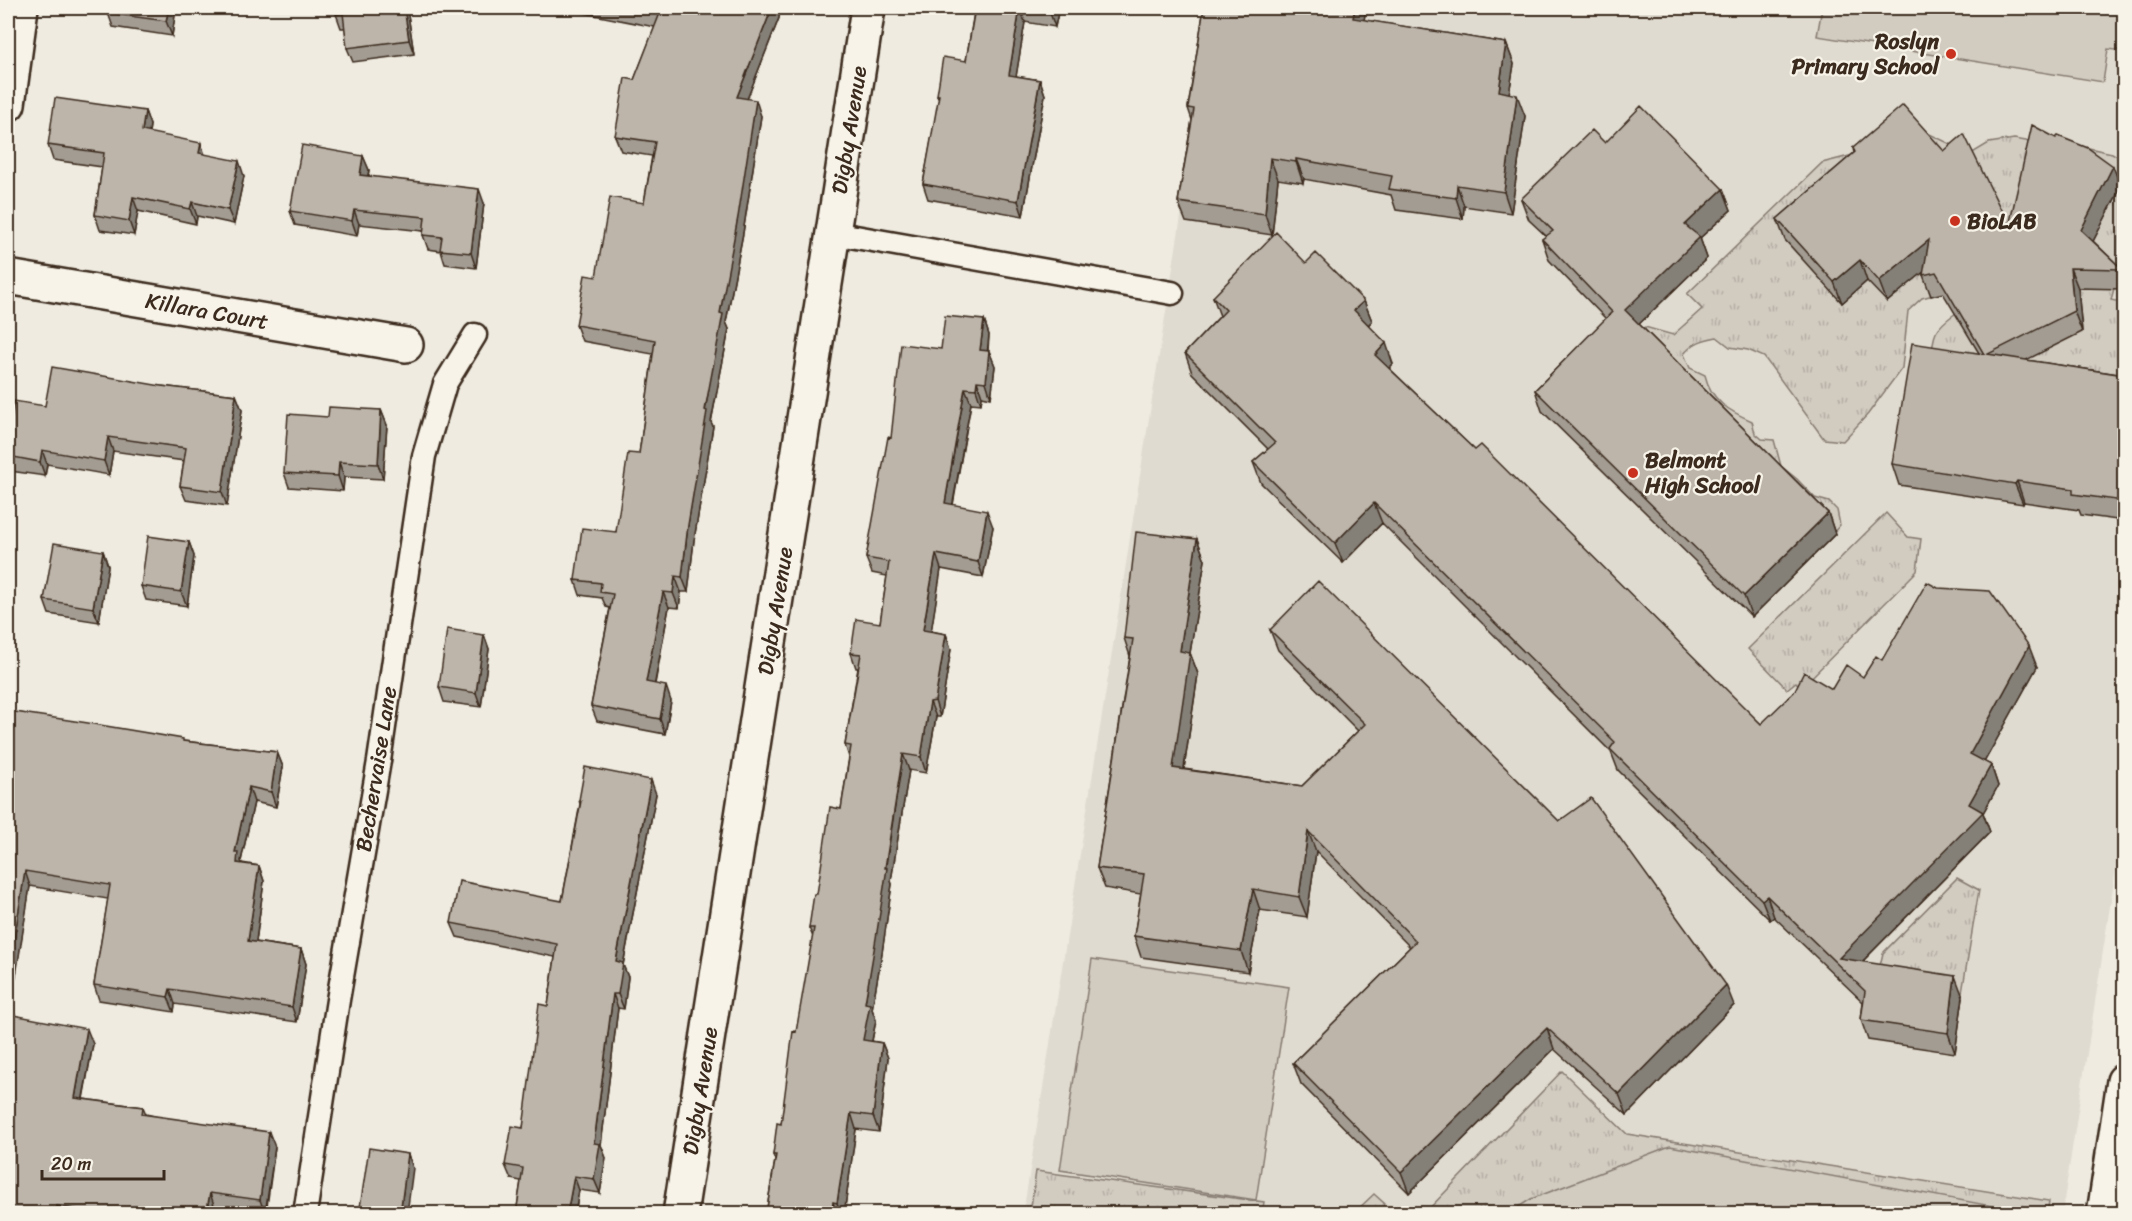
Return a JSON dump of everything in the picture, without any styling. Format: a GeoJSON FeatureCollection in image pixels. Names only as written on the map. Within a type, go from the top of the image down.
{"type":"FeatureCollection","features":[{"type":"Feature","properties":{"kind":"street"},"geometry":{"type":"LineString","coordinates":[[8,104],[21,8]]}},
{"type":"Feature","properties":{"kind":"street","name":"Digby Avenue"},"geometry":{"type":"LineString","coordinates":[[680,1214],[868,8]]}},
{"type":"Feature","properties":{"kind":"street","name":"Killara Court"},"geometry":{"type":"LineString","coordinates":[[8,277],[406,345]]}},
{"type":"Feature","properties":{"kind":"street"},"geometry":{"type":"LineString","coordinates":[[2104,1214],[2124,1081]]}},
{"type":"Feature","properties":{"kind":"lane"},"geometry":{"type":"LineString","coordinates":[[833,233],[1172,293]]}},
{"type":"Feature","properties":{"kind":"lane","name":"Bechervaise Lane"},"geometry":{"type":"LineString","coordinates":[[305,1214],[336,1011],[379,761],[424,456],[445,384],[475,335]]}},
{"type":"Feature","properties":{"kind":"shaded area","name":"Belmont High School"},"geometry":{"type":"Polygon","coordinates":[[[1214,8],[2124,8],[2124,817],[2062,1213],[1023,1214],[1214,8]]]}},
{"type":"Feature","properties":{"kind":"green space"},"geometry":{"type":"Polygon","coordinates":[[[1822,8],[2124,8],[2124,51],[2108,49],[2103,82],[1817,36],[1822,8]]]}},
{"type":"Feature","properties":{"kind":"green space"},"geometry":{"type":"Polygon","coordinates":[[[1913,126],[1971,154],[1989,143],[2014,139],[2040,146],[2084,147],[2112,153],[2124,160],[2124,280],[2117,277],[2111,300],[2124,303],[2124,392],[1931,362],[1936,333],[1956,313],[1945,292],[1922,298],[1908,311],[1902,368],[1868,414],[1843,441],[1824,439],[1764,357],[1748,350],[1730,347],[1717,337],[1691,347],[1684,354],[1690,368],[1705,375],[1716,398],[1729,409],[1752,421],[1755,433],[1762,439],[1774,440],[1781,466],[1815,498],[1829,502],[1837,510],[1840,525],[1834,532],[1636,332],[1645,327],[1673,335],[1702,309],[1687,294],[1822,163],[1857,154],[1913,126]]]}},
{"type":"Feature","properties":{"kind":"green space"},"geometry":{"type":"Polygon","coordinates":[[[1886,513],[1908,537],[1921,539],[1917,571],[1801,688],[1796,682],[1787,689],[1748,649],[1886,513]]]}},
{"type":"Feature","properties":{"kind":"green space"},"geometry":{"type":"Polygon","coordinates":[[[1957,878],[1979,890],[1962,993],[1877,979],[1883,953],[1957,878]]]}},
{"type":"Feature","properties":{"kind":"green space"},"geometry":{"type":"Polygon","coordinates":[[[1092,959],[1289,987],[1256,1200],[1060,1170],[1092,959]]]}},
{"type":"Feature","properties":{"kind":"green space"},"geometry":{"type":"Polygon","coordinates":[[[1562,1071],[1627,1134],[2049,1201],[2047,1214],[1424,1214],[1562,1071]]]}},
{"type":"Feature","properties":{"kind":"green space"},"geometry":{"type":"Polygon","coordinates":[[[1670,1146],[1997,1207],[1996,1213],[1509,1213],[1531,1199],[1670,1146]]]}},
{"type":"Feature","properties":{"kind":"green space"},"geometry":{"type":"Polygon","coordinates":[[[1036,1171],[1264,1202],[1262,1214],[1030,1214],[1036,1171]]]}},
{"type":"Feature","properties":{"kind":"green space"},"geometry":{"type":"Polygon","coordinates":[[[1374,1194],[1384,1203],[1381,1213],[1354,1213],[1374,1194]]]}},
{"type":"Feature","properties":{"kind":"building"},"geometry":{"type":"Polygon","coordinates":[[[109,8],[169,8],[166,21],[108,13],[109,8]]]}},
{"type":"Feature","properties":{"kind":"building"},"geometry":{"type":"Polygon","coordinates":[[[335,8],[404,8],[409,40],[347,48],[343,13],[336,14],[335,8]]]}},
{"type":"Feature","properties":{"kind":"building"},"geometry":{"type":"Polygon","coordinates":[[[631,8],[772,8],[737,97],[756,100],[720,313],[723,314],[705,410],[707,411],[688,525],[682,577],[675,576],[673,593],[663,592],[646,682],[666,686],[660,719],[591,706],[613,594],[600,592],[601,583],[575,580],[582,528],[616,532],[628,453],[639,454],[655,340],[576,325],[585,275],[596,277],[610,197],[644,203],[655,142],[615,136],[625,78],[634,80],[660,13],[631,8]]]}},
{"type":"Feature","properties":{"kind":"building"},"geometry":{"type":"Polygon","coordinates":[[[975,8],[1020,8],[1009,75],[1040,80],[1018,201],[923,184],[939,95],[937,95],[943,57],[966,61],[975,8]]]}},
{"type":"Feature","properties":{"kind":"building"},"geometry":{"type":"Polygon","coordinates":[[[1022,8],[1051,8],[1050,13],[1022,8]]]}},
{"type":"Feature","properties":{"kind":"building"},"geometry":{"type":"Polygon","coordinates":[[[1204,8],[1355,8],[1353,18],[1506,43],[1499,91],[1517,95],[1504,192],[1457,185],[1456,198],[1389,189],[1392,176],[1296,159],[1296,162],[1270,158],[1265,214],[1178,202],[1194,109],[1188,108],[1204,8]]]}},
{"type":"Feature","properties":{"kind":"building"},"geometry":{"type":"Polygon","coordinates":[[[55,98],[145,111],[142,131],[201,143],[199,153],[239,161],[228,210],[192,202],[190,209],[133,197],[129,221],[95,215],[104,153],[48,145],[55,98]]]}},
{"type":"Feature","properties":{"kind":"building"},"geometry":{"type":"Polygon","coordinates":[[[1903,105],[1944,151],[1964,134],[2009,226],[2032,125],[2056,138],[2058,136],[2088,148],[2113,166],[2081,230],[2122,269],[2070,268],[2074,311],[1988,354],[2124,375],[2123,501],[2073,494],[2073,489],[2017,481],[2015,484],[1892,464],[1912,343],[1984,354],[1936,272],[1923,275],[1929,240],[1879,281],[1860,260],[1834,282],[1777,219],[1855,152],[1853,148],[1903,105]]]}},
{"type":"Feature","properties":{"kind":"building"},"geometry":{"type":"Polygon","coordinates":[[[1641,106],[1723,189],[1685,225],[1700,237],[1625,310],[1828,513],[1744,596],[1535,390],[1612,312],[1542,239],[1553,231],[1521,199],[1592,130],[1605,143],[1641,106]]]}},
{"type":"Feature","properties":{"kind":"building"},"geometry":{"type":"Polygon","coordinates":[[[302,145],[363,156],[360,175],[479,189],[471,253],[440,250],[442,237],[423,235],[425,217],[354,210],[352,221],[290,211],[302,145]]]}},
{"type":"Feature","properties":{"kind":"building"},"geometry":{"type":"Polygon","coordinates":[[[1276,232],[1306,263],[1316,253],[1364,301],[1354,310],[1386,343],[1375,355],[1475,450],[1481,445],[1761,724],[1794,692],[1804,672],[1832,689],[1846,665],[1863,677],[1876,656],[1882,660],[1927,582],[1938,588],[1990,591],[2029,646],[1970,754],[1991,765],[1969,804],[1983,812],[1839,958],[1955,976],[1948,1033],[1861,1020],[1865,991],[1767,896],[1762,900],[1610,749],[1615,742],[1374,503],[1335,543],[1253,462],[1275,443],[1185,353],[1226,310],[1213,297],[1276,232]]]}},
{"type":"Feature","properties":{"kind":"building"},"geometry":{"type":"Polygon","coordinates":[[[945,316],[984,320],[980,350],[989,351],[986,382],[977,381],[976,389],[965,388],[945,503],[987,511],[978,562],[936,554],[923,630],[946,634],[935,701],[930,702],[921,757],[903,754],[865,1003],[870,1004],[863,1040],[882,1043],[873,1116],[851,1113],[837,1203],[833,1202],[831,1214],[766,1214],[776,1155],[773,1155],[777,1123],[781,1124],[793,1031],[796,1032],[814,928],[809,928],[814,894],[817,894],[830,807],[841,809],[851,746],[845,745],[861,654],[851,653],[856,619],[880,623],[889,562],[866,558],[888,437],[891,438],[901,344],[941,349],[945,316]]]}},
{"type":"Feature","properties":{"kind":"building"},"geometry":{"type":"Polygon","coordinates":[[[52,367],[161,386],[236,395],[222,492],[180,486],[186,448],[108,437],[104,461],[42,450],[40,462],[8,456],[14,401],[45,406],[52,367]]]}},
{"type":"Feature","properties":{"kind":"building"},"geometry":{"type":"Polygon","coordinates":[[[329,407],[381,410],[378,464],[339,462],[338,476],[284,473],[288,414],[328,417],[329,407]]]}},
{"type":"Feature","properties":{"kind":"building"},"geometry":{"type":"Polygon","coordinates":[[[1136,532],[1197,539],[1180,651],[1190,653],[1173,768],[1302,786],[1365,724],[1270,630],[1318,581],[1559,821],[1591,798],[1726,985],[1619,1094],[1547,1028],[1401,1172],[1293,1063],[1416,941],[1308,831],[1299,897],[1253,889],[1241,951],[1134,936],[1144,874],[1097,868],[1133,639],[1124,638],[1136,532]]]}},
{"type":"Feature","properties":{"kind":"building"},"geometry":{"type":"Polygon","coordinates":[[[148,536],[189,542],[181,592],[141,586],[148,536]]]}},
{"type":"Feature","properties":{"kind":"building"},"geometry":{"type":"Polygon","coordinates":[[[54,543],[103,551],[93,608],[44,600],[54,543]]]}},
{"type":"Feature","properties":{"kind":"building"},"geometry":{"type":"Polygon","coordinates":[[[447,629],[484,635],[476,693],[439,687],[447,629]]]}},
{"type":"Feature","properties":{"kind":"building"},"geometry":{"type":"Polygon","coordinates":[[[8,711],[183,739],[183,741],[277,752],[271,792],[249,787],[235,852],[238,852],[237,863],[259,866],[248,941],[301,949],[292,1007],[170,989],[168,997],[94,985],[110,885],[25,871],[8,978],[8,711]]]}},
{"type":"Feature","properties":{"kind":"building"},"geometry":{"type":"Polygon","coordinates":[[[585,767],[651,780],[616,961],[623,963],[618,994],[613,994],[594,1143],[600,1144],[594,1179],[574,1176],[567,1214],[516,1214],[523,1168],[505,1165],[512,1126],[523,1128],[539,1004],[548,1006],[557,944],[451,923],[459,881],[562,901],[581,801],[579,800],[585,767]]]}},
{"type":"Feature","properties":{"kind":"building"},"geometry":{"type":"Polygon","coordinates":[[[8,1014],[87,1029],[75,1098],[143,1107],[142,1114],[269,1132],[260,1200],[210,1193],[206,1214],[102,1214],[57,1206],[56,1214],[8,1214],[8,1014]]]}},
{"type":"Feature","properties":{"kind":"building"},"geometry":{"type":"Polygon","coordinates":[[[369,1148],[408,1154],[400,1214],[359,1214],[369,1148]]]}},
{"type":"Feature","properties":{"kind":"place","name":"Roslyn Primary School"},"geometry":{"type":"Point","coordinates":[1951,54]}},
{"type":"Feature","properties":{"kind":"place","name":"BioLAB"},"geometry":{"type":"Point","coordinates":[1955,221]}},
{"type":"Feature","properties":{"kind":"place","name":"Belmont High School"},"geometry":{"type":"Point","coordinates":[1633,473]}}]}
